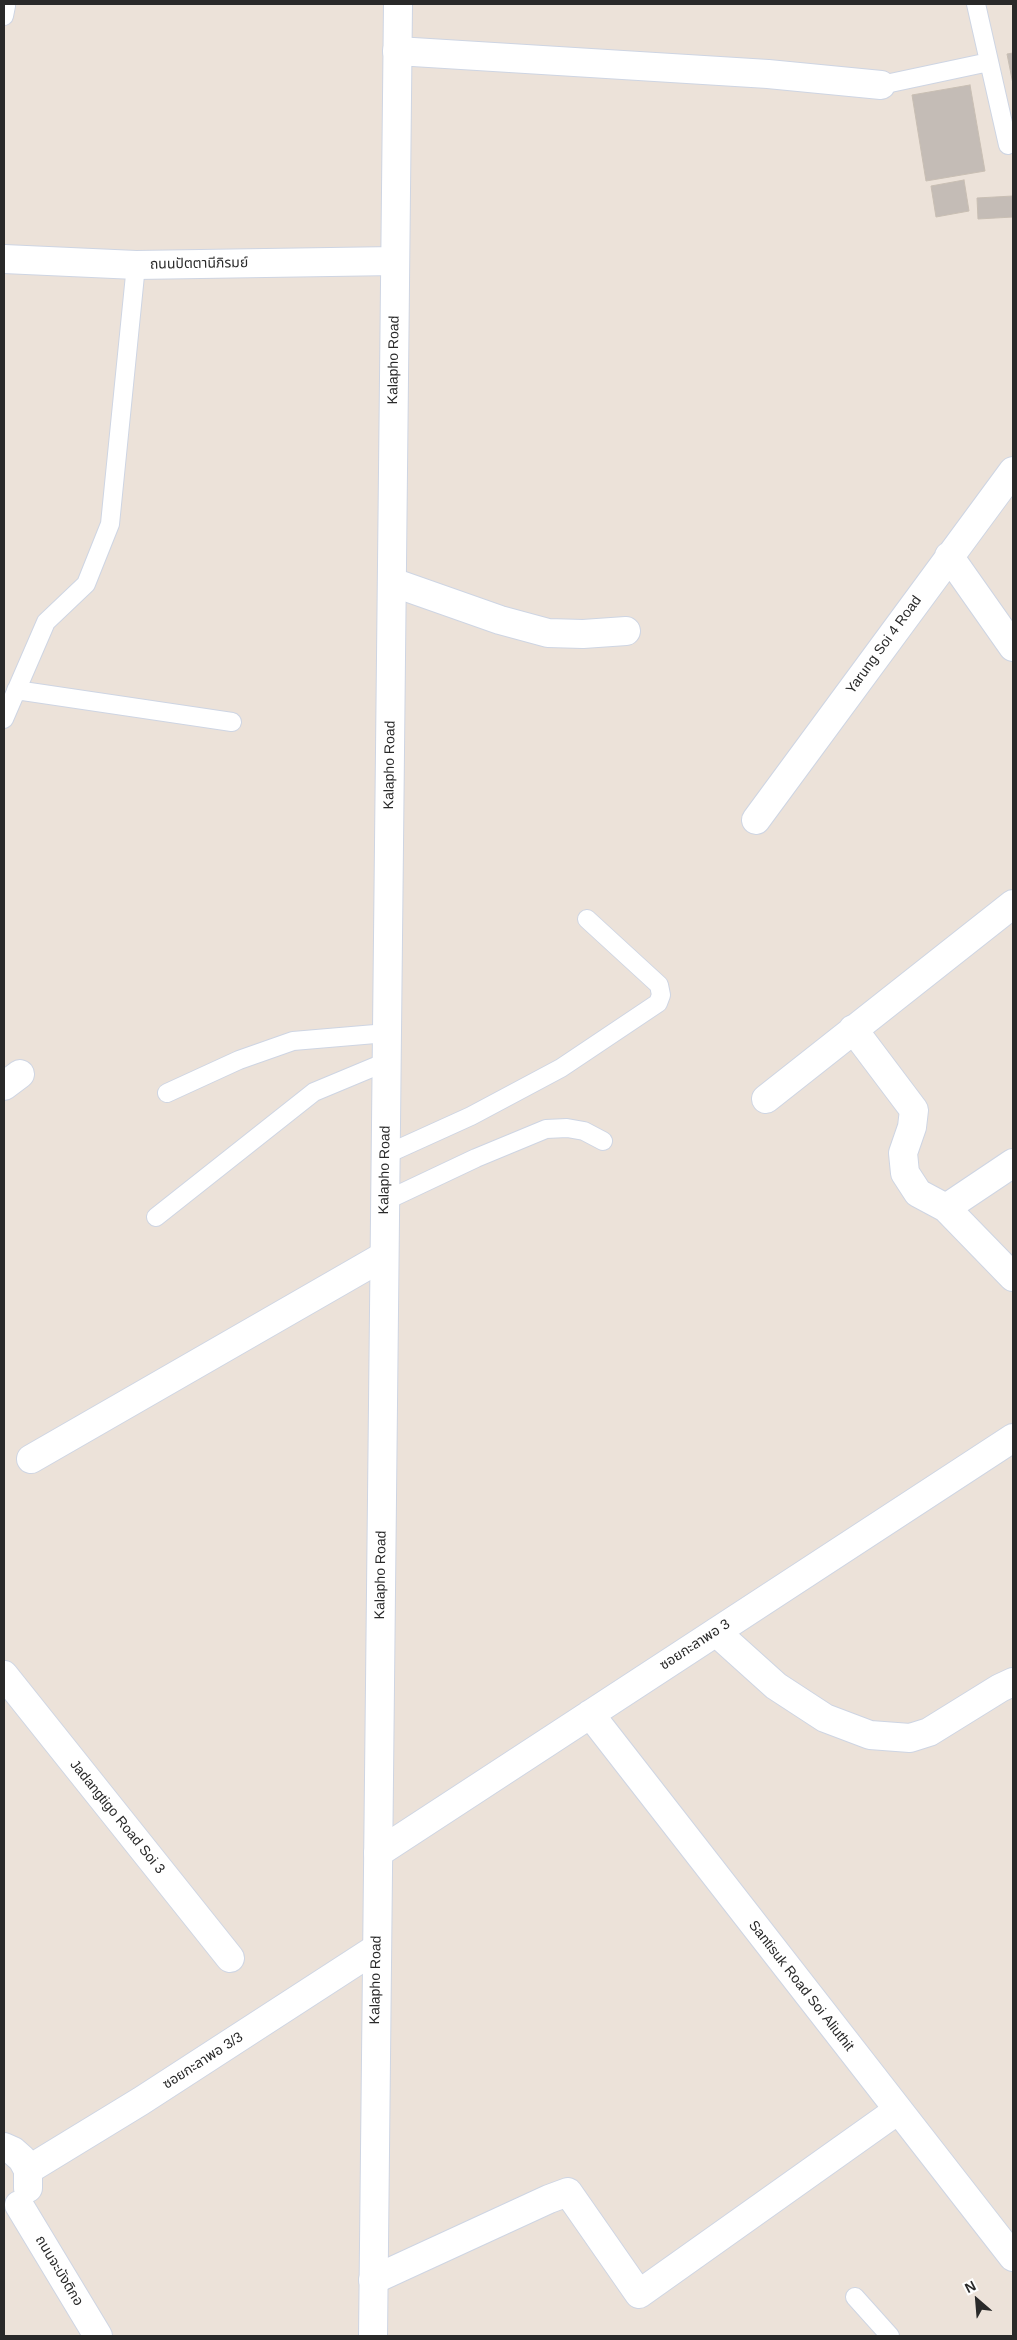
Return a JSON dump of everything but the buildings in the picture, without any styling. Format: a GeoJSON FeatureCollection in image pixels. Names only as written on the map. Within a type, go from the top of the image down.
{"type":"FeatureCollection","features":[{"type":"Feature","properties":{"kind":"street","name":"Kalapho Road"},"geometry":{"type":"LineString","coordinates":[[372,2336],[398,4]]}},
{"type":"Feature","properties":{"kind":"street"},"geometry":{"type":"LineString","coordinates":[[397,52],[768,74],[882,85]]}},
{"type":"Feature","properties":{"kind":"street","name":"ถนนปัตตานีภิรมย์"},"geometry":{"type":"LineString","coordinates":[[4,259],[136,265],[395,261]]}},
{"type":"Feature","properties":{"kind":"street","name":"Yarung Soi 4 Road"},"geometry":{"type":"LineString","coordinates":[[756,820],[1013,471]]}},
{"type":"Feature","properties":{"kind":"street"},"geometry":{"type":"LineString","coordinates":[[950,556],[1013,648]]}},
{"type":"Feature","properties":{"kind":"street"},"geometry":{"type":"LineString","coordinates":[[392,582],[500,620],[548,633],[583,634],[626,631]]}},
{"type":"Feature","properties":{"kind":"street"},"geometry":{"type":"LineString","coordinates":[[766,1099],[1013,904]]}},
{"type":"Feature","properties":{"kind":"street"},"geometry":{"type":"LineString","coordinates":[[853,1029],[914,1110],[912,1127],[903,1153],[905,1173],[918,1193],[946,1208],[1013,1277]]}},
{"type":"Feature","properties":{"kind":"street"},"geometry":{"type":"LineString","coordinates":[[946,1208],[1013,1163]]}},
{"type":"Feature","properties":{"kind":"street"},"geometry":{"type":"LineString","coordinates":[[31,1459],[384,1256]]}},
{"type":"Feature","properties":{"kind":"street","name":"ซอยกะลาพอ 3"},"geometry":{"type":"LineString","coordinates":[[378,1853],[1013,1438]]}},
{"type":"Feature","properties":{"kind":"street"},"geometry":{"type":"LineString","coordinates":[[716,1632],[776,1686],[825,1718],[870,1735],[910,1738],[929,1732],[1013,1682]]}},
{"type":"Feature","properties":{"kind":"street","name":"Jadangtigo Road Soi 3"},"geometry":{"type":"LineString","coordinates":[[4,1676],[230,1958]]}},
{"type":"Feature","properties":{"kind":"street","name":"Santisuk Road Soi Aliuthit"},"geometry":{"type":"LineString","coordinates":[[590,1714],[1013,2257]]}},
{"type":"Feature","properties":{"kind":"street","name":"ซอยกะลาพอ 3/3"},"geometry":{"type":"LineString","coordinates":[[28,2170],[141,2101],[376,1948]]}},
{"type":"Feature","properties":{"kind":"street"},"geometry":{"type":"LineString","coordinates":[[373,2280],[568,2192],[639,2294],[898,2110]]}},
{"type":"Feature","properties":{"kind":"street"},"geometry":{"type":"LineString","coordinates":[[4,2147],[13,2151],[22,2159],[28,2170],[29,2182],[26,2195],[12,2210]]}},
{"type":"Feature","properties":{"kind":"street","name":"ถนนจะบังติกอ"},"geometry":{"type":"LineString","coordinates":[[12,2210],[98,2336]]}},
{"type":"Feature","properties":{"kind":"lane"},"geometry":{"type":"LineString","coordinates":[[976,4],[1008,145]]}},
{"type":"Feature","properties":{"kind":"lane"},"geometry":{"type":"LineString","coordinates":[[882,85],[989,62]]}},
{"type":"Feature","properties":{"kind":"lane"},"geometry":{"type":"LineString","coordinates":[[4,719],[46,622],[86,584],[110,524],[136,265]]}},
{"type":"Feature","properties":{"kind":"lane"},"geometry":{"type":"LineString","coordinates":[[16,690],[232,722]]}},
{"type":"Feature","properties":{"kind":"lane"},"geometry":{"type":"LineString","coordinates":[[385,1155],[472,1116],[561,1068],[658,1003],[661,995],[659,985],[587,919]]}},
{"type":"Feature","properties":{"kind":"lane"},"geometry":{"type":"LineString","coordinates":[[167,1093],[239,1060],[293,1040],[387,1033]]}},
{"type":"Feature","properties":{"kind":"lane"},"geometry":{"type":"LineString","coordinates":[[156,1217],[314,1092],[386,1062]]}},
{"type":"Feature","properties":{"kind":"lane"},"geometry":{"type":"LineString","coordinates":[[385,1201],[476,1158],[546,1129],[567,1128],[584,1131],[603,1140]]}},
{"type":"Feature","properties":{"kind":"lane"},"geometry":{"type":"LineString","coordinates":[[855,2297],[890,2336]]}}]}
